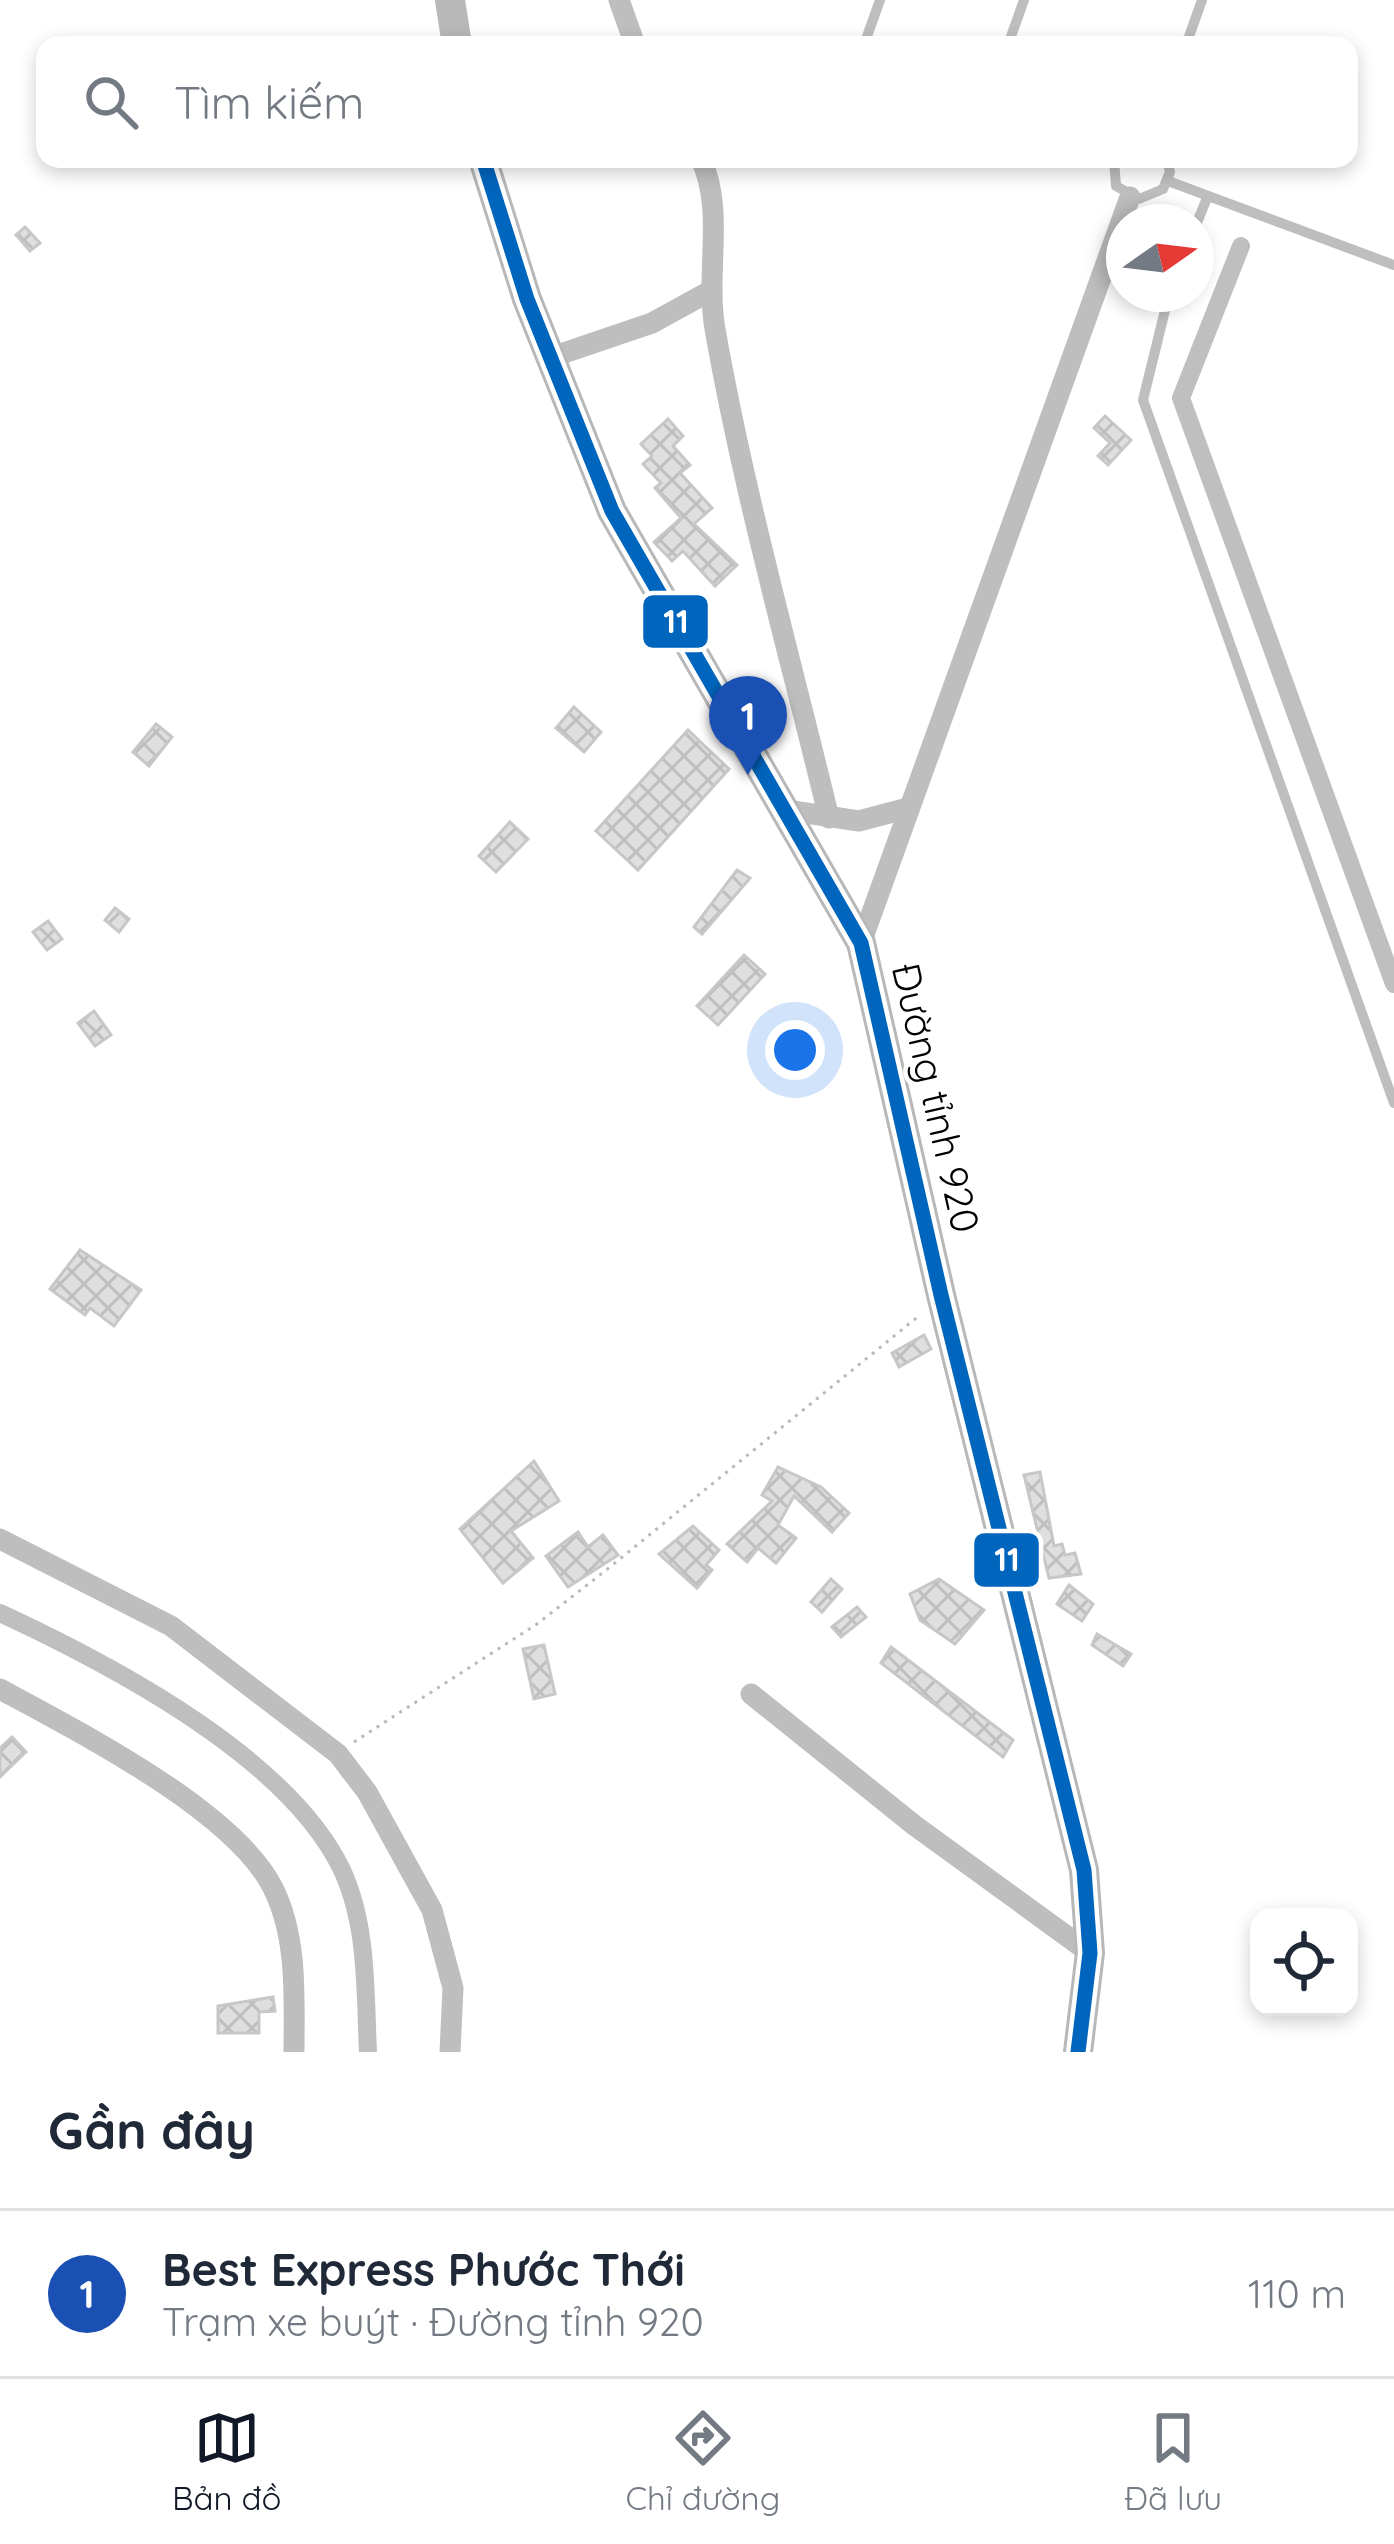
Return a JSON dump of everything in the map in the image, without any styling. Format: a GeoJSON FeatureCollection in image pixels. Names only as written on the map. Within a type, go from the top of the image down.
{"type":"FeatureCollection","features":[{"type":"Feature","properties":{"kind":"main road"},"geometry":{"type":"LineString","coordinates":[[450,0],[456,36]]}},
{"type":"Feature","properties":{"kind":"main road","name":"Đường tỉnh 920"},"geometry":{"type":"LineString","coordinates":[[486,168],[549,358],[612,511],[861,943],[941,1294],[1084,1870],[1090,1953],[1078,2052]]}},
{"type":"Feature","properties":{"kind":"street"},"geometry":{"type":"LineString","coordinates":[[620,0],[632,36]]}},
{"type":"Feature","properties":{"kind":"street"},"geometry":{"type":"LineString","coordinates":[[705,168],[714,188],[716,330],[829,818]]}},
{"type":"Feature","properties":{"kind":"street"},"geometry":{"type":"LineString","coordinates":[[861,943],[1130,197]]}},
{"type":"Feature","properties":{"kind":"street"},"geometry":{"type":"LineString","coordinates":[[549,358],[680,311],[712,290]]}},
{"type":"Feature","properties":{"kind":"street"},"geometry":{"type":"LineString","coordinates":[[680,311],[716,330]]}},
{"type":"Feature","properties":{"kind":"street"},"geometry":{"type":"LineString","coordinates":[[786,810],[860,820],[908,808]]}},
{"type":"Feature","properties":{"kind":"street"},"geometry":{"type":"LineString","coordinates":[[0,1539],[171,1626],[338,1754],[367,1792],[432,1910],[453,1988],[450,2052]]}},
{"type":"Feature","properties":{"kind":"street"},"geometry":{"type":"LineString","coordinates":[[0,1689],[132,1764],[233,1837],[256,1861],[285,1924],[292,1961],[294,2052]]}},
{"type":"Feature","properties":{"kind":"street"},"geometry":{"type":"LineString","coordinates":[[752,1694],[914,1825],[1090,1953]]}},
{"type":"Feature","properties":{"kind":"lane"},"geometry":{"type":"LineString","coordinates":[[867,36],[880,0]]}},
{"type":"Feature","properties":{"kind":"lane"},"geometry":{"type":"LineString","coordinates":[[1011,36],[1024,0]]}},
{"type":"Feature","properties":{"kind":"lane"},"geometry":{"type":"LineString","coordinates":[[1189,36],[1202,0]]}},
{"type":"Feature","properties":{"kind":"lane"},"geometry":{"type":"LineString","coordinates":[[1115,168],[1116,186],[1130,197],[1156,195],[1168,181],[1167,168]]}},
{"type":"Feature","properties":{"kind":"lane"},"geometry":{"type":"LineString","coordinates":[[1168,181],[1394,265]]}},
{"type":"Feature","properties":{"kind":"lane"},"geometry":{"type":"LineString","coordinates":[[1205,204],[1207,198]]}},
{"type":"Feature","properties":{"kind":"lane"},"geometry":{"type":"LineString","coordinates":[[1165,312],[1143,400],[1394,1103]]}},
{"type":"Feature","properties":{"kind":"path"},"geometry":{"type":"LineString","coordinates":[[338,1754],[588,1585],[897,1337],[941,1294]]}},
{"type":"Feature","properties":{"kind":"building"},"geometry":{"type":"Polygon","coordinates":[[[25,227],[40,243],[30,251],[16,235],[25,227]]]}},
{"type":"Feature","properties":{"kind":"building"},"geometry":{"type":"Polygon","coordinates":[[[1105,416],[1131,440],[1108,465],[1098,456],[1110,443],[1094,428],[1105,416]]]}},
{"type":"Feature","properties":{"kind":"building"},"geometry":{"type":"Polygon","coordinates":[[[668,419],[683,436],[673,446],[690,465],[680,473],[712,508],[694,524],[737,565],[715,586],[683,551],[672,561],[654,542],[681,518],[655,488],[661,483],[643,464],[652,456],[641,444],[668,419]]]}},
{"type":"Feature","properties":{"kind":"building"},"geometry":{"type":"Polygon","coordinates":[[[574,707],[601,732],[584,752],[556,728],[574,707]]]}},
{"type":"Feature","properties":{"kind":"building"},"geometry":{"type":"Polygon","coordinates":[[[156,724],[172,737],[149,766],[133,752],[156,724]]]}},
{"type":"Feature","properties":{"kind":"building"},"geometry":{"type":"Polygon","coordinates":[[[688,730],[729,769],[638,870],[596,831],[688,730]]]}},
{"type":"Feature","properties":{"kind":"building"},"geometry":{"type":"Polygon","coordinates":[[[510,822],[528,839],[496,872],[479,856],[510,822]]]}},
{"type":"Feature","properties":{"kind":"building"},"geometry":{"type":"Polygon","coordinates":[[[737,870],[750,878],[702,934],[694,927],[737,870]]]}},
{"type":"Feature","properties":{"kind":"building"},"geometry":{"type":"Polygon","coordinates":[[[115,908],[129,919],[119,932],[105,920],[115,908]]]}},
{"type":"Feature","properties":{"kind":"building"},"geometry":{"type":"Polygon","coordinates":[[[48,921],[62,939],[47,950],[33,932],[48,921]]]}},
{"type":"Feature","properties":{"kind":"building"},"geometry":{"type":"Polygon","coordinates":[[[744,955],[765,974],[718,1025],[697,1006],[744,955]]]}},
{"type":"Feature","properties":{"kind":"building"},"geometry":{"type":"Polygon","coordinates":[[[94,1011],[111,1035],[95,1046],[78,1023],[94,1011]]]}},
{"type":"Feature","properties":{"kind":"building"},"geometry":{"type":"Polygon","coordinates":[[[80,1250],[141,1290],[114,1326],[90,1308],[85,1315],[50,1289],[80,1250]]]}},
{"type":"Feature","properties":{"kind":"building"},"geometry":{"type":"Polygon","coordinates":[[[924,1335],[931,1349],[899,1367],[892,1353],[924,1335]]]}},
{"type":"Feature","properties":{"kind":"building"},"geometry":{"type":"Polygon","coordinates":[[[534,1461],[559,1501],[511,1531],[533,1558],[503,1583],[460,1529],[534,1461]]]}},
{"type":"Feature","properties":{"kind":"building"},"geometry":{"type":"Polygon","coordinates":[[[778,1467],[821,1487],[849,1513],[832,1532],[794,1496],[778,1525],[796,1538],[776,1563],[758,1548],[747,1562],[727,1544],[772,1501],[762,1495],[778,1467]]]}},
{"type":"Feature","properties":{"kind":"building"},"geometry":{"type":"Polygon","coordinates":[[[1040,1472],[1054,1546],[1062,1544],[1065,1555],[1075,1553],[1081,1574],[1049,1578],[1024,1475],[1040,1472]]]}},
{"type":"Feature","properties":{"kind":"building"},"geometry":{"type":"Polygon","coordinates":[[[693,1526],[719,1550],[706,1565],[712,1570],[697,1588],[659,1554],[693,1526]]]}},
{"type":"Feature","properties":{"kind":"building"},"geometry":{"type":"Polygon","coordinates":[[[578,1532],[588,1547],[603,1535],[618,1555],[568,1587],[546,1556],[578,1532]]]}},
{"type":"Feature","properties":{"kind":"building"},"geometry":{"type":"Polygon","coordinates":[[[831,1579],[842,1589],[822,1612],[811,1602],[831,1579]]]}},
{"type":"Feature","properties":{"kind":"building"},"geometry":{"type":"Polygon","coordinates":[[[939,1579],[984,1610],[955,1644],[920,1620],[910,1594],[939,1579]]]}},
{"type":"Feature","properties":{"kind":"building"},"geometry":{"type":"Polygon","coordinates":[[[1069,1585],[1093,1604],[1082,1621],[1057,1604],[1069,1585]]]}},
{"type":"Feature","properties":{"kind":"building"},"geometry":{"type":"Polygon","coordinates":[[[857,1607],[866,1617],[841,1637],[832,1627],[857,1607]]]}},
{"type":"Feature","properties":{"kind":"building"},"geometry":{"type":"Polygon","coordinates":[[[1097,1634],[1131,1654],[1123,1666],[1092,1645],[1097,1634]]]}},
{"type":"Feature","properties":{"kind":"building"},"geometry":{"type":"Polygon","coordinates":[[[544,1645],[555,1694],[534,1699],[523,1649],[544,1645]]]}},
{"type":"Feature","properties":{"kind":"building"},"geometry":{"type":"Polygon","coordinates":[[[891,1647],[1013,1740],[1003,1757],[881,1663],[891,1647]]]}},
{"type":"Feature","properties":{"kind":"building"},"geometry":{"type":"Polygon","coordinates":[[[12,1737],[26,1752],[0,1777],[0,1748],[12,1737]]]}},
{"type":"Feature","properties":{"kind":"building"},"geometry":{"type":"Polygon","coordinates":[[[273,1997],[275,2011],[259,2012],[259,2033],[218,2033],[218,2006],[273,1997]]]}},
{"type":"Feature","properties":{"kind":"waterway"},"geometry":{"type":"LineString","coordinates":[[1241,246],[1181,398],[1394,984]]}},
{"type":"Feature","properties":{"kind":"waterway"},"geometry":{"type":"LineString","coordinates":[[0,1613],[92,1659],[192,1718],[281,1789],[316,1829],[342,1870],[357,1914],[368,2052]]}},
{"type":"Feature","properties":{"kind":"transit line","name":"11"},"geometry":{"type":"LineString","coordinates":[[486,168],[527,299],[612,511],[861,943],[941,1295],[1084,1870],[1090,1953],[1078,2052]]}},
{"type":"Feature","properties":{"kind":"place","name":"Best Express Phước Thới"},"geometry":{"type":"Point","coordinates":[748,775]}}]}
